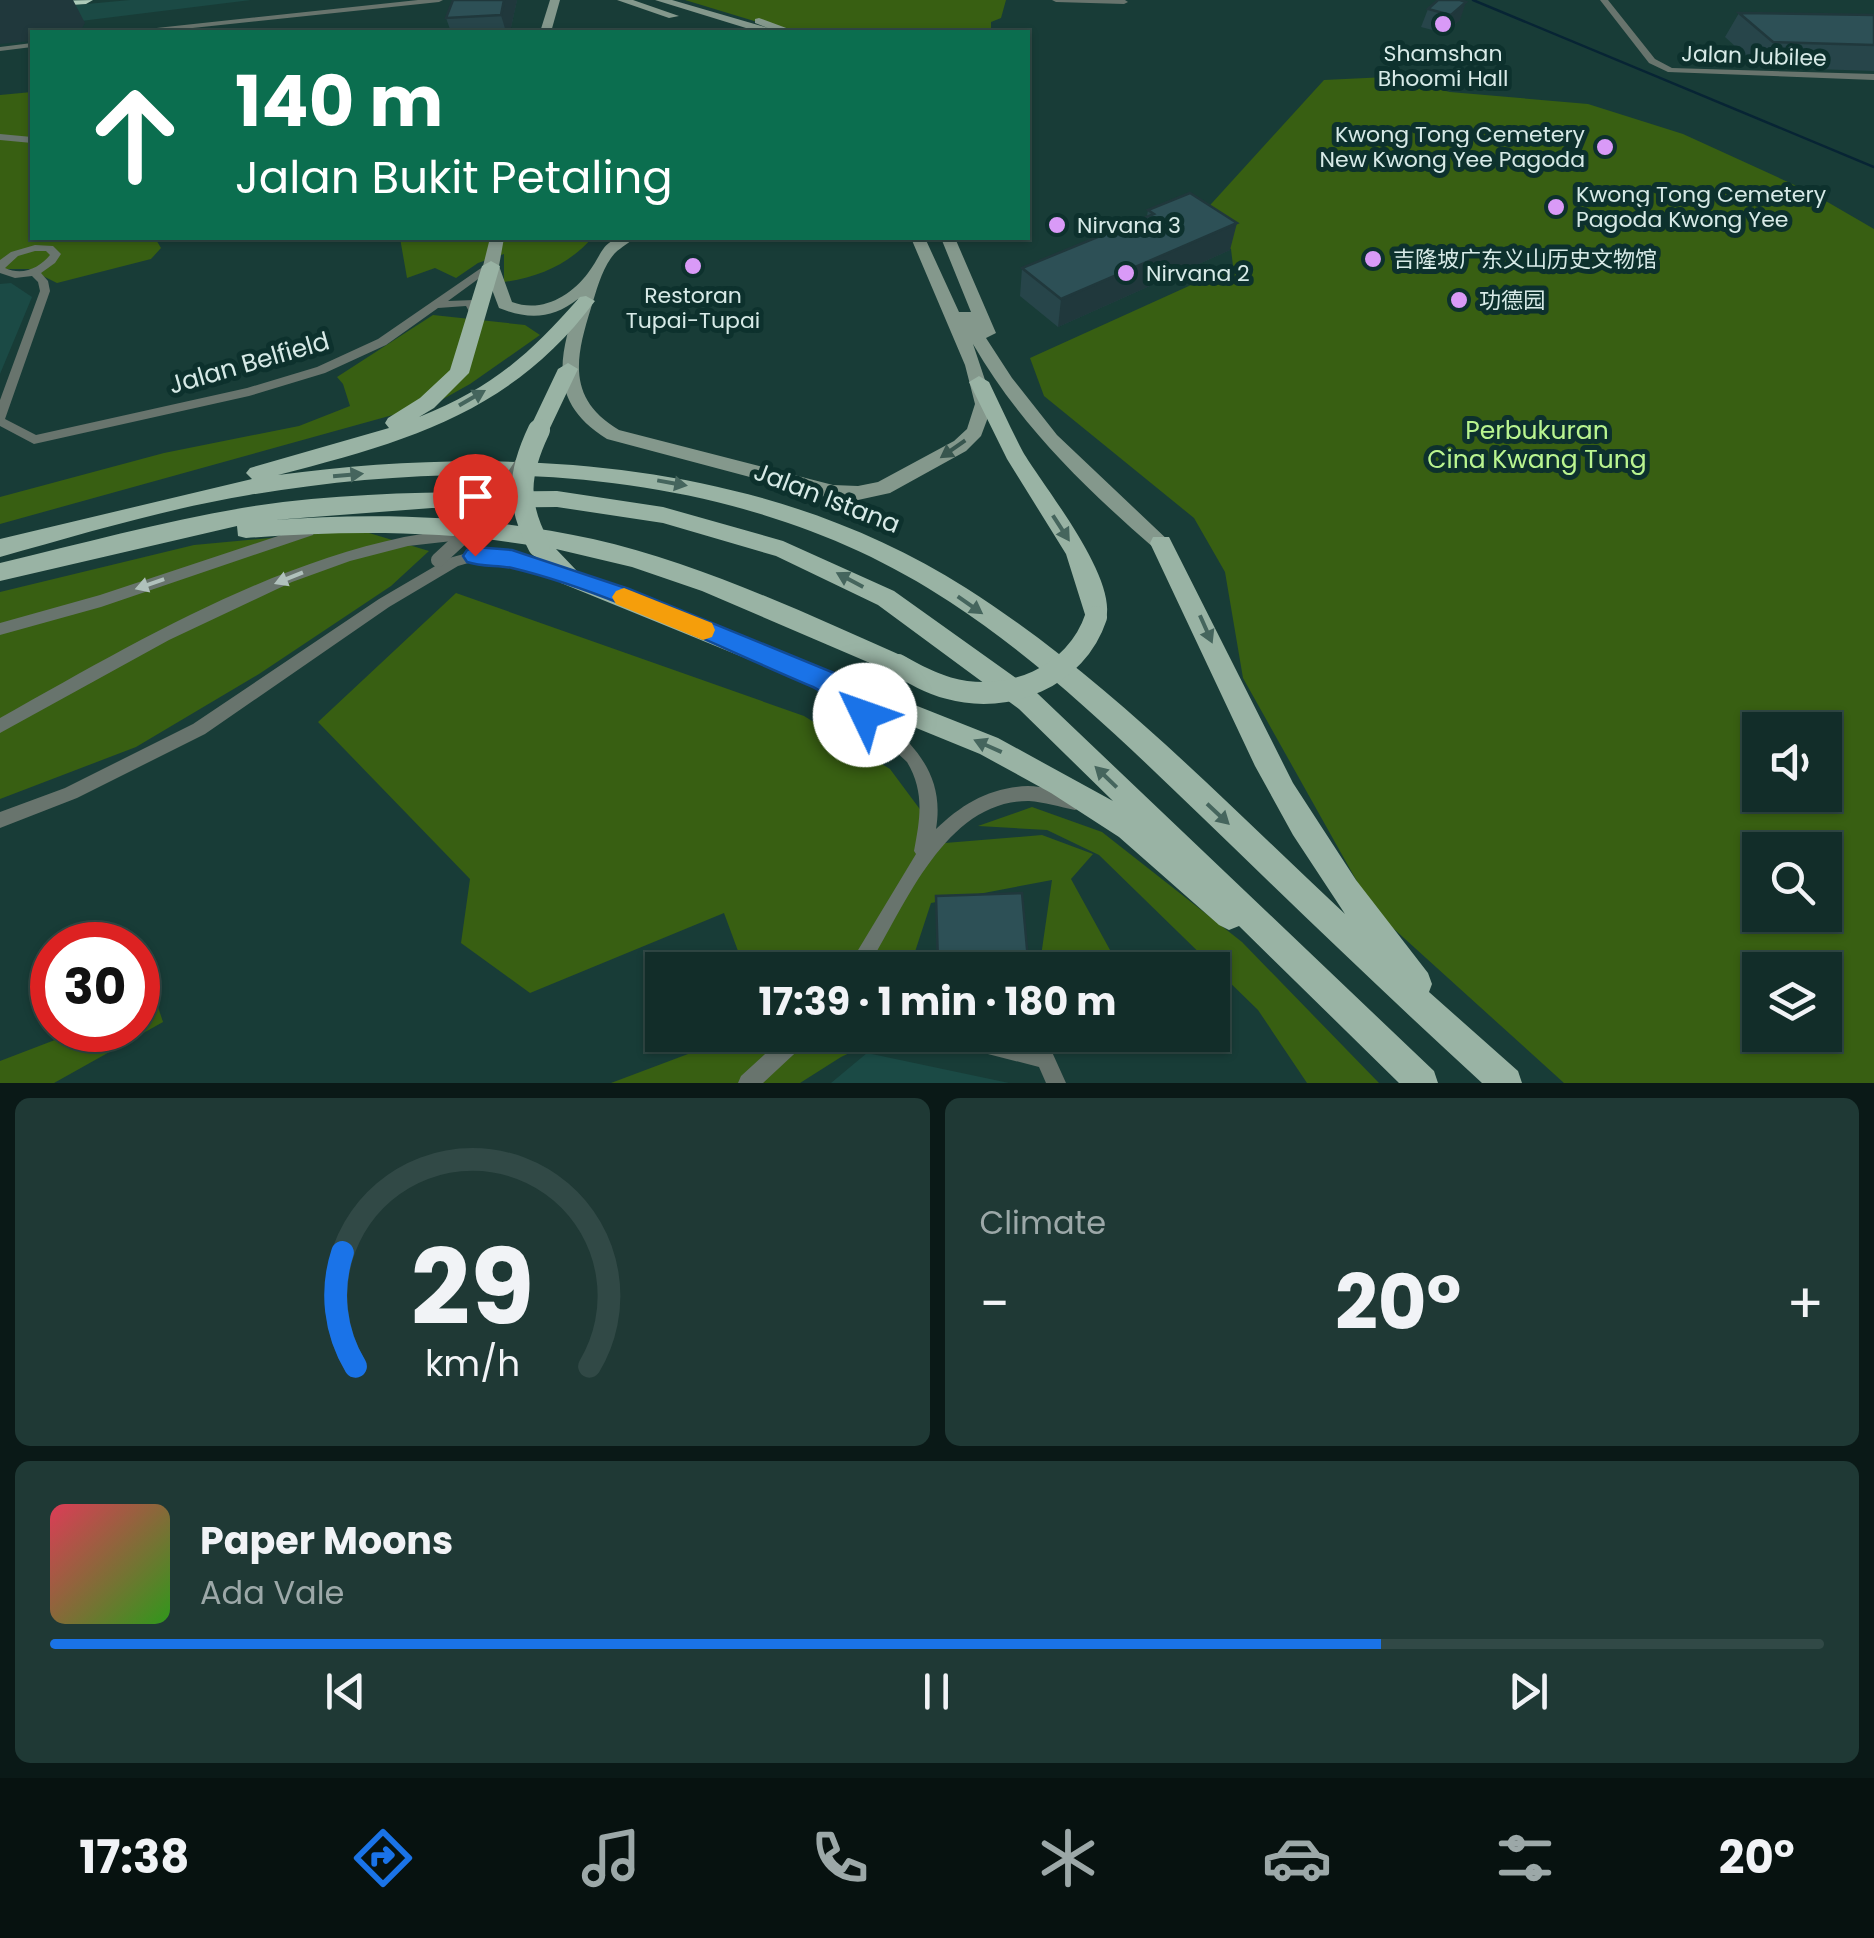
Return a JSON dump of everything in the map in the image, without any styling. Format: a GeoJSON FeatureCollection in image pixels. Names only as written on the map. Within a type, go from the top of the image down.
{"type":"FeatureCollection","features":[{"type":"Feature","properties":{"kind":"highway"},"geometry":{"type":"LineString","coordinates":[[0,3],[15,0]]}},
{"type":"Feature","properties":{"kind":"highway"},"geometry":{"type":"LineString","coordinates":[[0,3],[86,0]]}},
{"type":"Feature","properties":{"kind":"main road"},"geometry":{"type":"LineString","coordinates":[[546,30],[556,0]]}},
{"type":"Feature","properties":{"kind":"main road"},"geometry":{"type":"LineString","coordinates":[[622,0],[721,30]]}},
{"type":"Feature","properties":{"kind":"main road"},"geometry":{"type":"LineString","coordinates":[[642,0],[741,30]]}},
{"type":"Feature","properties":{"kind":"main road"},"geometry":{"type":"LineString","coordinates":[[660,0],[763,30]]}},
{"type":"Feature","properties":{"kind":"main road"},"geometry":{"type":"LineString","coordinates":[[685,0],[784,30]]}},
{"type":"Feature","properties":{"kind":"main road"},"geometry":{"type":"LineString","coordinates":[[319,457],[406,417],[459,373],[497,240]]}},
{"type":"Feature","properties":{"kind":"main road"},"geometry":{"type":"LineString","coordinates":[[491,266],[505,305],[528,312],[548,312],[563,306],[594,274],[611,249],[624,240]]}},
{"type":"Feature","properties":{"kind":"main road"},"geometry":{"type":"LineString","coordinates":[[0,573],[228,532],[342,522],[451,525],[596,549],[676,574],[769,608],[954,690],[979,693],[1025,688],[1073,658],[1094,631],[1095,592],[1087,567],[1015,456],[919,240]]}},
{"type":"Feature","properties":{"kind":"main road"},"geometry":{"type":"LineString","coordinates":[[933,240],[956,298],[985,353],[1042,433],[1092,485],[1161,543],[1186,584],[1248,723],[1360,916],[1494,1073]]}},
{"type":"Feature","properties":{"kind":"main road"},"geometry":{"type":"LineString","coordinates":[[949,240],[997,353],[1042,433]]}},
{"type":"Feature","properties":{"kind":"main road"},"geometry":{"type":"LineString","coordinates":[[594,274],[568,369],[527,455],[517,489],[520,513],[530,540],[569,577],[989,746],[1080,794],[1132,830],[1412,1074]]}},
{"type":"Feature","properties":{"kind":"main road"},"geometry":{"type":"LineString","coordinates":[[568,369],[579,405],[592,424],[612,435],[797,483],[858,493],[883,488],[960,446],[980,422],[984,404],[956,298]]}},
{"type":"Feature","properties":{"kind":"main road"},"geometry":{"type":"LineString","coordinates":[[48,536],[172,496],[382,440],[482,393],[541,354],[586,300]]}},
{"type":"Feature","properties":{"kind":"main road","name":"Jalan Istana"},"geometry":{"type":"LineString","coordinates":[[0,548],[231,490],[303,479],[487,466],[606,472],[660,480],[710,490],[821,524],[923,573],[1076,685],[1494,1073]]}},
{"type":"Feature","properties":{"kind":"main road"},"geometry":{"type":"LineString","coordinates":[[0,573],[284,510],[432,500],[574,502],[663,515],[784,550],[886,598],[1028,701],[1412,1074]]}},
{"type":"Feature","properties":{"kind":"street"},"geometry":{"type":"LineString","coordinates":[[156,30],[439,0]]}},
{"type":"Feature","properties":{"kind":"street"},"geometry":{"type":"LineString","coordinates":[[1056,0],[1124,1],[1125,18]]}},
{"type":"Feature","properties":{"kind":"street","name":"Jalan Jubilee"},"geometry":{"type":"LineString","coordinates":[[1604,0],[1652,61],[1671,70],[1874,77]]}},
{"type":"Feature","properties":{"kind":"street"},"geometry":{"type":"LineString","coordinates":[[0,50],[30,46]]}},
{"type":"Feature","properties":{"kind":"street"},"geometry":{"type":"LineString","coordinates":[[0,137],[30,140]]}},
{"type":"Feature","properties":{"kind":"street"},"geometry":{"type":"LineString","coordinates":[[0,268],[40,240]]}},
{"type":"Feature","properties":{"kind":"street","name":"Jalan Belfield"},"geometry":{"type":"LineString","coordinates":[[32,248],[49,248],[56,254],[51,263],[34,272],[44,281],[45,291],[0,419],[34,440],[248,392],[321,370],[382,342],[491,266]]}},
{"type":"Feature","properties":{"kind":"street"},"geometry":{"type":"LineString","coordinates":[[0,268],[18,275],[34,272]]}},
{"type":"Feature","properties":{"kind":"street"},"geometry":{"type":"LineString","coordinates":[[429,307],[470,302],[475,313]]}},
{"type":"Feature","properties":{"kind":"street"},"geometry":{"type":"LineString","coordinates":[[384,603],[491,511],[527,455]]}},
{"type":"Feature","properties":{"kind":"street"},"geometry":{"type":"LineString","coordinates":[[0,629],[102,601],[342,522]]}},
{"type":"Feature","properties":{"kind":"street"},"geometry":{"type":"LineString","coordinates":[[0,726],[284,579],[390,546],[454,535],[530,540]]}},
{"type":"Feature","properties":{"kind":"street"},"geometry":{"type":"LineString","coordinates":[[0,820],[72,793],[198,728],[384,603],[454,562],[475,556],[512,559],[569,577]]}},
{"type":"Feature","properties":{"kind":"street"},"geometry":{"type":"LineString","coordinates":[[835,684],[910,751],[923,769],[932,816],[922,857]]}},
{"type":"Feature","properties":{"kind":"street"},"geometry":{"type":"LineString","coordinates":[[867,952],[922,857],[962,812],[989,800],[1032,794],[1106,812]]}},
{"type":"Feature","properties":{"kind":"street"},"geometry":{"type":"LineString","coordinates":[[748,1083],[782,1052]]}},
{"type":"Feature","properties":{"kind":"street"},"geometry":{"type":"LineString","coordinates":[[1021,1052],[1045,1058],[1056,1083]]}},
{"type":"Feature","properties":{"kind":"shaded area"},"geometry":{"type":"Polygon","coordinates":[[[130,0],[251,0],[0,31],[0,12],[130,0]]]}},
{"type":"Feature","properties":{"kind":"shaded area"},"geometry":{"type":"Polygon","coordinates":[[[11,283],[32,297],[0,374],[0,284],[11,283]]]}},
{"type":"Feature","properties":{"kind":"shaded area"},"geometry":{"type":"Polygon","coordinates":[[[867,1053],[1009,1083],[831,1083],[867,1053]]]}},
{"type":"Feature","properties":{"kind":"green space"},"geometry":{"type":"Polygon","coordinates":[[[685,0],[1006,0],[1001,18],[991,22],[991,30],[783,30],[685,0]]]}},
{"type":"Feature","properties":{"kind":"green space","name":"Perbukuran Cina Kwang Tung"},"geometry":{"type":"Polygon","coordinates":[[[1387,77],[1450,92],[1588,104],[1683,134],[1812,193],[1874,229],[1874,1083],[1564,1083],[1373,910],[1243,678],[1225,572],[1194,518],[1044,396],[1030,358],[1233,266],[1231,249],[1192,225],[1324,80],[1387,77]]]}},
{"type":"Feature","properties":{"kind":"green space"},"geometry":{"type":"Polygon","coordinates":[[[30,92],[30,240],[156,240],[161,248],[151,259],[57,283],[29,269],[0,269],[0,95],[30,92]]]}},
{"type":"Feature","properties":{"kind":"green space"},"geometry":{"type":"Polygon","coordinates":[[[400,240],[590,240],[553,268],[530,277],[504,282],[504,254],[478,263],[456,278],[435,268],[407,278],[400,240]]]}},
{"type":"Feature","properties":{"kind":"green space"},"geometry":{"type":"Polygon","coordinates":[[[433,315],[525,325],[540,335],[436,403],[0,524],[0,497],[164,453],[299,426],[350,406],[337,377],[433,315]]]}},
{"type":"Feature","properties":{"kind":"green space"},"geometry":{"type":"Polygon","coordinates":[[[359,530],[429,551],[391,586],[259,674],[136,747],[0,799],[0,592],[194,545],[359,530]]]}},
{"type":"Feature","properties":{"kind":"green space"},"geometry":{"type":"Polygon","coordinates":[[[456,593],[804,716],[890,769],[945,843],[1042,835],[1093,854],[1071,879],[1111,952],[1042,952],[1052,880],[931,903],[915,952],[738,952],[724,913],[530,993],[461,943],[470,879],[318,722],[456,593]]]}},
{"type":"Feature","properties":{"kind":"green space"},"geometry":{"type":"Polygon","coordinates":[[[1032,807],[1102,832],[1242,942],[1379,1083],[1307,1083],[1258,1010],[1230,983],[1230,952],[1199,952],[1099,855],[1047,830],[978,826],[1032,807]]]}},
{"type":"Feature","properties":{"kind":"green space"},"geometry":{"type":"Polygon","coordinates":[[[30,1050],[109,1052],[54,1083],[0,1083],[0,1061],[30,1050]]]}},
{"type":"Feature","properties":{"kind":"green space"},"geometry":{"type":"Polygon","coordinates":[[[693,1052],[852,1052],[800,1083],[611,1083],[693,1052]]]}},
{"type":"Feature","properties":{"kind":"building"},"geometry":{"type":"Polygon","coordinates":[[[453,0],[504,0],[501,15],[446,18],[453,0]]]}},
{"type":"Feature","properties":{"kind":"building"},"geometry":{"type":"Polygon","coordinates":[[[1438,0],[1466,2],[1451,15],[1428,9],[1438,0]]]}},
{"type":"Feature","properties":{"kind":"building"},"geometry":{"type":"Polygon","coordinates":[[[1739,13],[1874,15],[1874,45],[1773,42],[1739,13]]]}},
{"type":"Feature","properties":{"kind":"building"},"geometry":{"type":"Polygon","coordinates":[[[1190,193],[1237,223],[1061,299],[1022,268],[1154,214],[1148,210],[1190,193]]]}},
{"type":"Feature","properties":{"kind":"building"},"geometry":{"type":"Polygon","coordinates":[[[1022,893],[1027,952],[938,952],[936,896],[1022,893]]]}},
{"type":"Feature","properties":{"kind":"waterway"},"geometry":{"type":"LineString","coordinates":[[1473,0],[1874,167]]}},
{"type":"Feature","properties":{"kind":"slow traffic"},"geometry":{"type":"LineString","coordinates":[[624,597],[703,630]]}},
{"type":"Feature","properties":{"kind":"place","name":"Shamshan Bhoomi Hall"},"geometry":{"type":"Point","coordinates":[1443,24]}},
{"type":"Feature","properties":{"kind":"place","name":"Kwong Tong Cemetery New Kwong Yee Pagoda"},"geometry":{"type":"Point","coordinates":[1605,147]}},
{"type":"Feature","properties":{"kind":"place","name":"Kwong Tong Cemetery Pagoda Kwong Yee"},"geometry":{"type":"Point","coordinates":[1556,207]}},
{"type":"Feature","properties":{"kind":"place","name":"Nirvana 3"},"geometry":{"type":"Point","coordinates":[1057,225]}},
{"type":"Feature","properties":{"kind":"place","name":"吉隆坡广东义山历史文物馆"},"geometry":{"type":"Point","coordinates":[1373,259]}},
{"type":"Feature","properties":{"kind":"place","name":"Restoran Tupai-Tupai"},"geometry":{"type":"Point","coordinates":[693,266]}},
{"type":"Feature","properties":{"kind":"place","name":"Nirvana 2"},"geometry":{"type":"Point","coordinates":[1126,273]}},
{"type":"Feature","properties":{"kind":"place","name":"功德园"},"geometry":{"type":"Point","coordinates":[1459,300]}},
{"type":"Feature","properties":{"kind":"route"},"geometry":{"type":"LineString","coordinates":[[475,556],[512,559],[620,596],[835,684],[865,715]]}}]}
